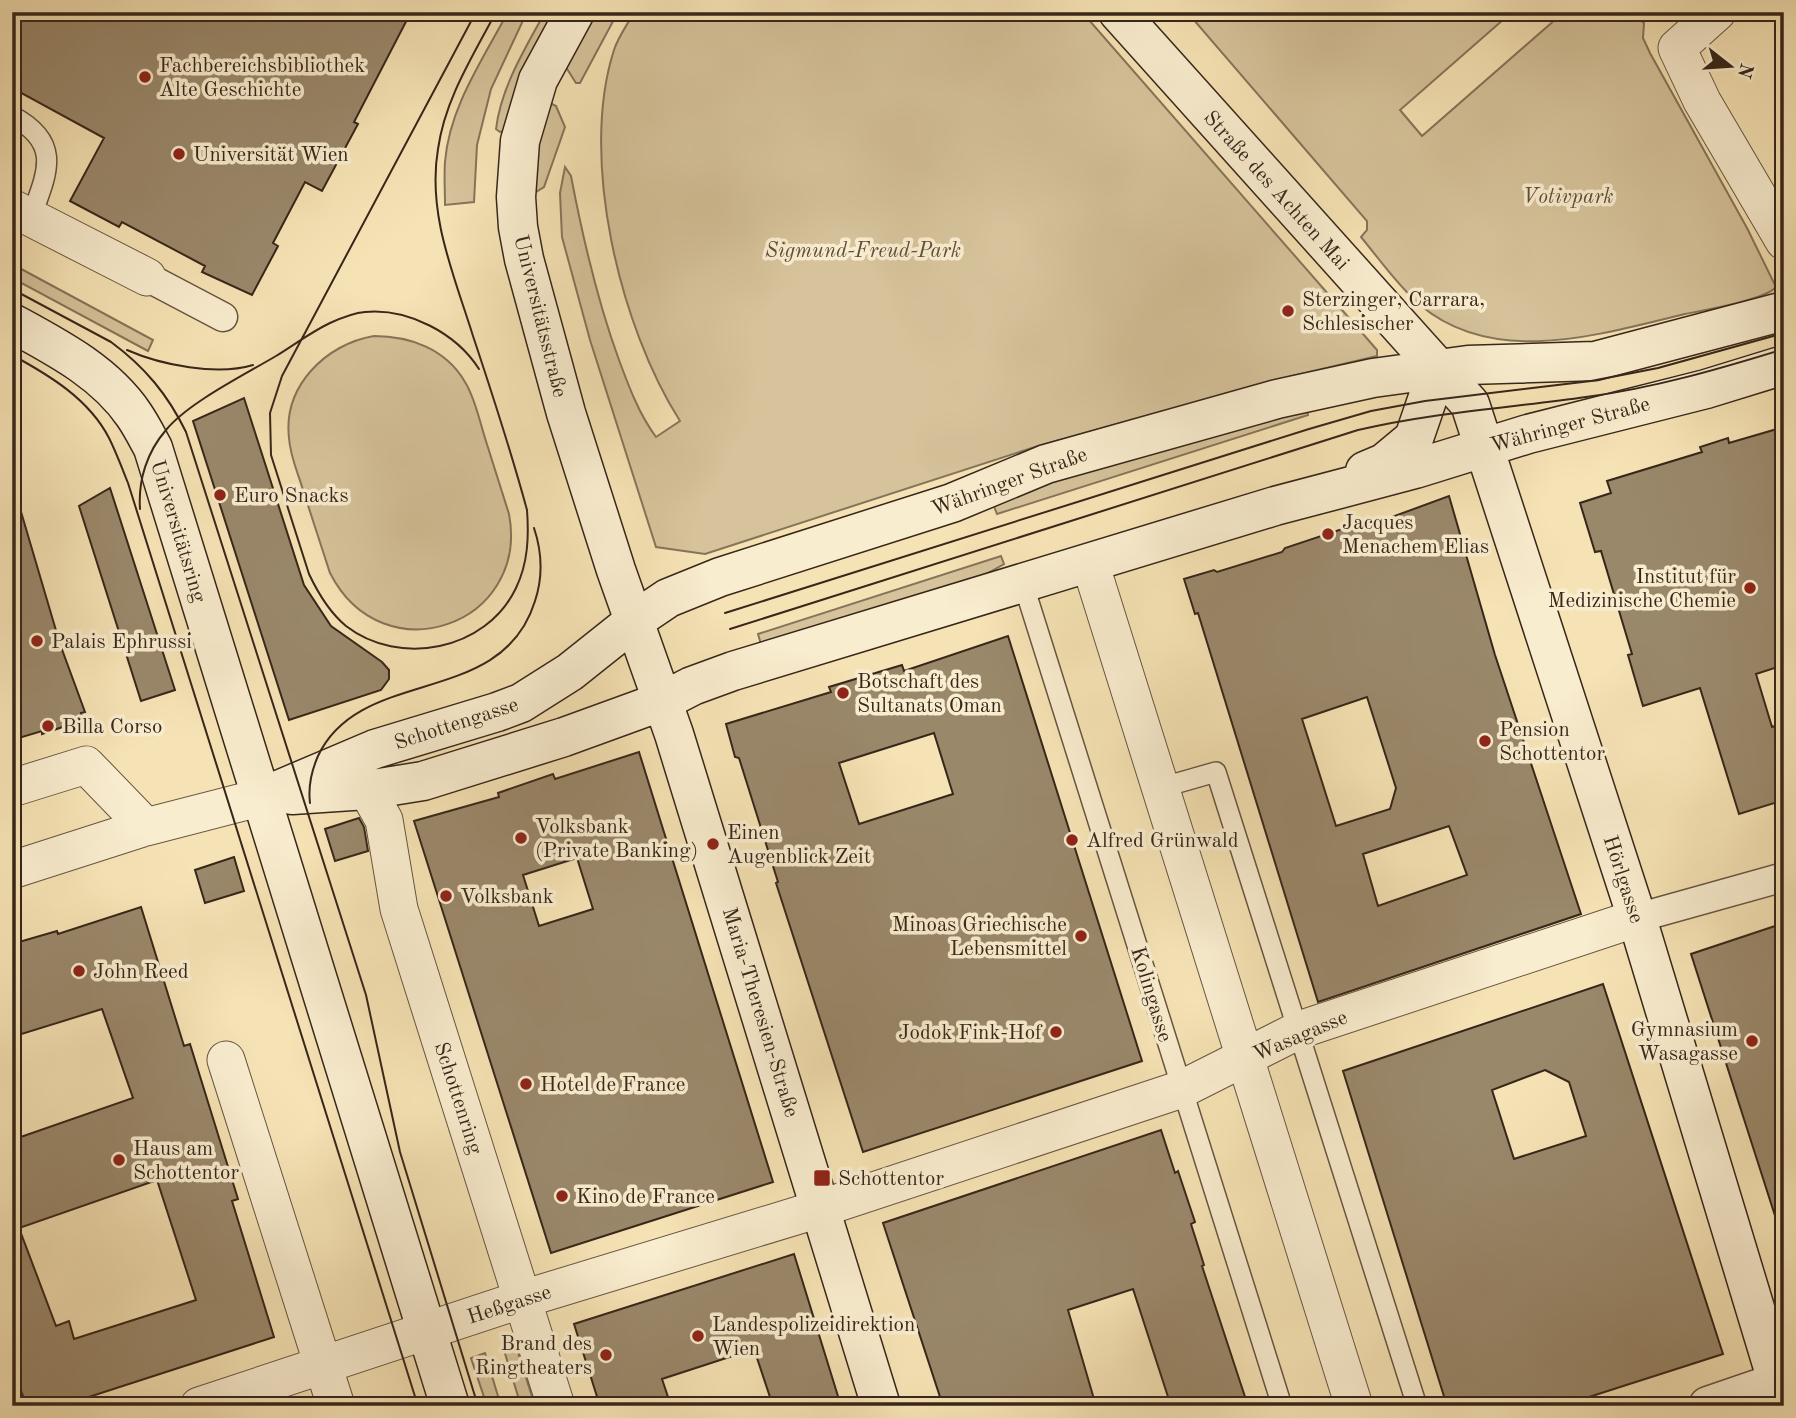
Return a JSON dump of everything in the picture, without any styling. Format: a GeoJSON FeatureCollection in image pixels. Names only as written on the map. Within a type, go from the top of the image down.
{"type":"FeatureCollection","features":[{"type":"Feature","properties":{"kind":"main road","name":"Universitätsstraße"},"geometry":{"type":"LineString","coordinates":[[575,12],[538,80],[527,112],[517,168],[518,227],[524,259],[566,413],[634,621]]}},
{"type":"Feature","properties":{"kind":"main road","name":"Straße des Achten Mai"},"geometry":{"type":"LineString","coordinates":[[1118,12],[1438,368]]}},
{"type":"Feature","properties":{"kind":"main road","name":"Währinger Straße"},"geometry":{"type":"LineString","coordinates":[[634,621],[668,598],[720,577],[952,503],[1046,464],[1277,399],[1373,378],[1438,368],[1595,361],[1784,311]]}},
{"type":"Feature","properties":{"kind":"main road","name":"Universitätsring"},"geometry":{"type":"LineString","coordinates":[[12,323],[55,346],[88,368],[133,413],[153,448],[262,797]]}},
{"type":"Feature","properties":{"kind":"main road","name":"Währinger Straße"},"geometry":{"type":"LineString","coordinates":[[663,701],[692,686],[733,671],[1275,506],[1415,469],[1484,447],[1706,389],[1784,365]]}},
{"type":"Feature","properties":{"kind":"main road","name":"Währinger Straße"},"geometry":{"type":"LineString","coordinates":[[1275,506],[1384,463],[1402,449],[1414,438],[1438,368]]}},
{"type":"Feature","properties":{"kind":"main road","name":"Hörlgasse"},"geometry":{"type":"LineString","coordinates":[[1438,368],[1470,404],[1637,918],[1781,1389]]}},
{"type":"Feature","properties":{"kind":"main road","name":"Maria-Theresien-Straße"},"geometry":{"type":"LineString","coordinates":[[634,621],[663,701],[822,1208],[881,1406]]}},
{"type":"Feature","properties":{"kind":"main road","name":"Schottengasse"},"geometry":{"type":"LineString","coordinates":[[262,797],[375,749],[521,703],[570,673],[634,621]]}},
{"type":"Feature","properties":{"kind":"main road","name":"Schottengasse"},"geometry":{"type":"LineString","coordinates":[[262,797],[367,790],[423,781],[564,737],[663,701]]}},
{"type":"Feature","properties":{"kind":"main road"},"geometry":{"type":"LineString","coordinates":[[262,797],[450,1406]]}},
{"type":"Feature","properties":{"kind":"main road"},"geometry":{"type":"LineString","coordinates":[[1708,1406],[1781,1389]]}},
{"type":"Feature","properties":{"kind":"street"},"geometry":{"type":"LineString","coordinates":[[1717,12],[1678,48],[1702,101],[1784,241]]}},
{"type":"Feature","properties":{"kind":"street"},"geometry":{"type":"LineString","coordinates":[[22,213],[223,317]]}},
{"type":"Feature","properties":{"kind":"street"},"geometry":{"type":"LineString","coordinates":[[1090,563],[1354,1406]]}},
{"type":"Feature","properties":{"kind":"street"},"geometry":{"type":"LineString","coordinates":[[12,788],[86,765],[146,827]]}},
{"type":"Feature","properties":{"kind":"street","name":"Schottenring"},"geometry":{"type":"LineString","coordinates":[[367,790],[384,820],[399,909],[556,1406]]}},
{"type":"Feature","properties":{"kind":"street","name":"Schottengasse"},"geometry":{"type":"LineString","coordinates":[[12,870],[146,827],[262,797]]}},
{"type":"Feature","properties":{"kind":"street","name":"Wasagasse"},"geometry":{"type":"LineString","coordinates":[[822,1208],[1182,1089],[1299,1030],[1637,918],[1784,877]]}},
{"type":"Feature","properties":{"kind":"street"},"geometry":{"type":"LineString","coordinates":[[226,1060],[336,1406]]}},
{"type":"Feature","properties":{"kind":"street","name":"Heßgasse"},"geometry":{"type":"LineString","coordinates":[[199,1406],[523,1299],[822,1208]]}},
{"type":"Feature","properties":{"kind":"lane"},"geometry":{"type":"LineString","coordinates":[[12,116],[36,131],[45,148],[43,184],[22,213]]}},
{"type":"Feature","properties":{"kind":"lane","name":"Kolingasse"},"geometry":{"type":"LineString","coordinates":[[1023,583],[1282,1406]]}},
{"type":"Feature","properties":{"kind":"lane"},"geometry":{"type":"LineString","coordinates":[[1160,788],[1216,772],[1417,1406]]}},
{"type":"Feature","properties":{"kind":"green space"},"geometry":{"type":"Polygon","coordinates":[[[508,12],[527,12],[491,89],[477,145],[474,202],[445,205],[445,162],[453,122],[469,84],[508,12]]]}},
{"type":"Feature","properties":{"kind":"green space"},"geometry":{"type":"Polygon","coordinates":[[[545,12],[564,12],[511,129],[500,132],[496,129],[508,83],[545,12]]]}},
{"type":"Feature","properties":{"kind":"green space"},"geometry":{"type":"Polygon","coordinates":[[[588,12],[618,12],[580,83],[576,83],[562,61],[588,12]]]}},
{"type":"Feature","properties":{"kind":"green space","name":"Sigmund-Freud-Park"},"geometry":{"type":"Polygon","coordinates":[[[634,12],[1082,12],[1377,350],[1377,356],[1280,379],[1038,446],[705,554],[656,547],[590,340],[562,237],[560,193],[565,167],[571,176],[591,269],[611,337],[635,400],[656,437],[680,421],[639,339],[624,291],[611,241],[601,140],[604,93],[614,50],[634,12]]]}},
{"type":"Feature","properties":{"kind":"green space","name":"Votivpark"},"geometry":{"type":"Polygon","coordinates":[[[1187,12],[1512,12],[1400,110],[1422,136],[1564,12],[1631,12],[1644,23],[1643,38],[1650,53],[1747,228],[1776,287],[1770,292],[1734,304],[1584,337],[1549,341],[1515,341],[1481,336],[1449,324],[1420,305],[1397,281],[1361,237],[1367,230],[1367,221],[1187,12]]]}},
{"type":"Feature","properties":{"kind":"green space"},"geometry":{"type":"Polygon","coordinates":[[[546,101],[556,106],[565,127],[544,187],[536,192],[536,153],[546,101]]]}},
{"type":"Feature","properties":{"kind":"green space"},"geometry":{"type":"Polygon","coordinates":[[[12,264],[153,340],[148,351],[12,278],[12,264]]]}},
{"type":"Feature","properties":{"kind":"green space"},"geometry":{"type":"Polygon","coordinates":[[[374,336],[401,339],[426,347],[448,361],[457,371],[474,402],[509,514],[510,553],[497,585],[476,609],[447,624],[415,629],[383,623],[354,605],[330,573],[293,458],[289,419],[293,401],[301,385],[311,370],[324,358],[340,348],[374,336]]]}},
{"type":"Feature","properties":{"kind":"green space"},"geometry":{"type":"Polygon","coordinates":[[[1307,408],[1308,415],[997,514],[993,504],[1041,482],[1307,408]]]}},
{"type":"Feature","properties":{"kind":"green space"},"geometry":{"type":"Polygon","coordinates":[[[1001,556],[1004,564],[977,579],[762,648],[758,634],[1001,556]]]}},
{"type":"Feature","properties":{"kind":"green space"},"geometry":{"type":"Polygon","coordinates":[[[515,1343],[535,1406],[521,1406],[503,1347],[515,1343]]]}},
{"type":"Feature","properties":{"kind":"green space"},"geometry":{"type":"Polygon","coordinates":[[[485,1353],[501,1406],[487,1406],[471,1358],[485,1353]]]}},
{"type":"Feature","properties":{"kind":"building","name":"Universität Wien"},"geometry":{"type":"Polygon","coordinates":[[[12,12],[411,12],[354,122],[358,124],[322,191],[305,182],[273,243],[278,246],[252,295],[202,272],[205,266],[122,222],[119,227],[70,201],[104,138],[12,88],[12,12]]]}},
{"type":"Feature","properties":{"kind":"building"},"geometry":{"type":"Polygon","coordinates":[[[244,398],[304,585],[331,626],[382,662],[389,670],[389,679],[381,690],[289,720],[193,421],[244,398]]]}},
{"type":"Feature","properties":{"kind":"building","name":"Institut für Medizinische Chemie"},"geometry":{"type":"Polygon","coordinates":[[[1784,427],[1784,498],[1776,500],[1784,526],[1784,665],[1756,674],[1772,727],[1784,723],[1784,800],[1739,814],[1700,688],[1643,706],[1628,655],[1632,654],[1601,551],[1595,552],[1580,503],[1611,493],[1607,481],[1702,452],[1700,447],[1728,438],[1729,443],[1784,427]]]}},
{"type":"Feature","properties":{"kind":"building"},"geometry":{"type":"Polygon","coordinates":[[[110,488],[175,690],[141,701],[79,506],[110,488]]]}},
{"type":"Feature","properties":{"kind":"building"},"geometry":{"type":"Polygon","coordinates":[[[1449,496],[1495,655],[1581,914],[1318,1002],[1198,613],[1195,614],[1184,579],[1282,552],[1285,548],[1348,527],[1354,531],[1449,496]],[[1367,697],[1302,719],[1336,826],[1390,809],[1396,788],[1367,697]],[[1449,826],[1363,854],[1378,906],[1467,875],[1449,826]]]}},
{"type":"Feature","properties":{"kind":"building","name":"Palais Ephrussi"},"geometry":{"type":"Polygon","coordinates":[[[19,505],[60,644],[85,712],[81,713],[83,720],[42,734],[42,731],[12,740],[12,506],[19,505]]]}},
{"type":"Feature","properties":{"kind":"building"},"geometry":{"type":"Polygon","coordinates":[[[1008,636],[1142,1061],[863,1152],[726,724],[831,692],[829,687],[902,665],[904,671],[1008,636]],[[934,733],[839,763],[859,824],[953,794],[934,733]]]}},
{"type":"Feature","properties":{"kind":"building"},"geometry":{"type":"Polygon","coordinates":[[[639,752],[773,1182],[551,1253],[414,821],[499,797],[498,793],[553,774],[555,779],[639,752]],[[577,858],[523,875],[539,926],[593,909],[577,858]]]}},
{"type":"Feature","properties":{"kind":"building"},"geometry":{"type":"Polygon","coordinates":[[[359,818],[364,827],[368,851],[335,861],[325,829],[359,818]]]}},
{"type":"Feature","properties":{"kind":"building"},"geometry":{"type":"Polygon","coordinates":[[[234,857],[244,891],[205,903],[195,870],[234,857]]]}},
{"type":"Feature","properties":{"kind":"building","name":"Haus am Schottentor"},"geometry":{"type":"Polygon","coordinates":[[[141,907],[184,1046],[190,1044],[238,1199],[232,1201],[274,1337],[61,1406],[27,1406],[12,1368],[12,1140],[133,1098],[102,1009],[12,1037],[12,944],[57,931],[58,934],[141,907]],[[157,1180],[19,1228],[56,1326],[69,1321],[74,1339],[196,1300],[157,1180]]]}},
{"type":"Feature","properties":{"kind":"building","name":"Gymnasium Wasagasse"},"geometry":{"type":"Polygon","coordinates":[[[1784,923],[1784,1221],[1777,1222],[1691,954],[1784,923]]]}},
{"type":"Feature","properties":{"kind":"building"},"geometry":{"type":"Polygon","coordinates":[[[1603,984],[1723,1354],[1561,1406],[1447,1406],[1343,1071],[1603,984]],[[1545,1070],[1492,1090],[1514,1159],[1586,1136],[1569,1082],[1545,1070]]]}},
{"type":"Feature","properties":{"kind":"building"},"geometry":{"type":"Polygon","coordinates":[[[1161,1130],[1195,1222],[1191,1224],[1204,1265],[1202,1266],[1248,1406],[1171,1406],[1133,1289],[1068,1310],[1096,1406],[943,1406],[883,1223],[1161,1130]]]}},
{"type":"Feature","properties":{"kind":"building","name":"Landespolizeidirektion Wien"},"geometry":{"type":"Polygon","coordinates":[[[794,1254],[841,1406],[773,1406],[754,1349],[662,1379],[671,1406],[600,1406],[574,1324],[794,1254]]]}},
{"type":"Feature","properties":{"kind":"tram line"},"geometry":{"type":"LineString","coordinates":[[476,12],[282,376],[270,413],[271,455],[309,574],[320,595],[340,621],[367,639],[415,649],[440,646],[463,639],[484,626],[502,609],[520,579],[528,540],[527,510],[444,244],[436,197],[438,149],[447,113],[461,78],[496,12]]}},
{"type":"Feature","properties":{"kind":"tram line"},"geometry":{"type":"LineString","coordinates":[[12,289],[111,342],[154,382],[186,432],[366,995],[400,1152],[478,1406]]}},
{"type":"Feature","properties":{"kind":"tram line"},"geometry":{"type":"LineString","coordinates":[[140,509],[141,488],[149,457],[159,439],[176,420],[217,390],[338,319],[361,313],[381,312],[414,319],[458,344],[479,369]]}},
{"type":"Feature","properties":{"kind":"tram line"},"geometry":{"type":"LineString","coordinates":[[725,613],[1371,411],[1425,401],[1591,381],[1658,368],[1784,333]]}},
{"type":"Feature","properties":{"kind":"tram line"},"geometry":{"type":"LineString","coordinates":[[730,629],[1358,430],[1443,415],[1636,389],[1711,371],[1784,349]]}},
{"type":"Feature","properties":{"kind":"tram line"},"geometry":{"type":"LineString","coordinates":[[127,350],[189,367],[223,369],[253,365]]}},
{"type":"Feature","properties":{"kind":"tram line"},"geometry":{"type":"LineString","coordinates":[[12,355],[67,389],[91,411],[109,438],[128,483],[418,1406]]}},
{"type":"Feature","properties":{"kind":"tram line"},"geometry":{"type":"LineString","coordinates":[[310,803],[310,785],[318,756],[338,728],[365,709],[397,695],[463,674],[493,658],[518,635],[535,601],[539,583],[540,555],[534,528]]}},
{"type":"Feature","properties":{"kind":"place","name":"Fachbereichsbibliothek Alte Geschichte"},"geometry":{"type":"Point","coordinates":[145,77]}},
{"type":"Feature","properties":{"kind":"place","name":"Universität Wien"},"geometry":{"type":"Point","coordinates":[179,154]}},
{"type":"Feature","properties":{"kind":"place","name":"Sterzinger, Carrara, Schlesischer"},"geometry":{"type":"Point","coordinates":[1288,311]}},
{"type":"Feature","properties":{"kind":"place","name":"Euro Snacks"},"geometry":{"type":"Point","coordinates":[220,495]}},
{"type":"Feature","properties":{"kind":"place","name":"Jacques Menachem Elias"},"geometry":{"type":"Point","coordinates":[1328,534]}},
{"type":"Feature","properties":{"kind":"place","name":"Institut für Medizinische Chemie"},"geometry":{"type":"Point","coordinates":[1750,588]}},
{"type":"Feature","properties":{"kind":"place","name":"Palais Ephrussi"},"geometry":{"type":"Point","coordinates":[37,641]}},
{"type":"Feature","properties":{"kind":"place","name":"Botschaft des Sultanats Oman"},"geometry":{"type":"Point","coordinates":[843,693]}},
{"type":"Feature","properties":{"kind":"place","name":"Billa Corso"},"geometry":{"type":"Point","coordinates":[48,726]}},
{"type":"Feature","properties":{"kind":"place","name":"Pension Schottentor"},"geometry":{"type":"Point","coordinates":[1485,741]}},
{"type":"Feature","properties":{"kind":"place","name":"Volksbank (Private Banking)"},"geometry":{"type":"Point","coordinates":[521,838]}},
{"type":"Feature","properties":{"kind":"place","name":"Alfred Grünwald"},"geometry":{"type":"Point","coordinates":[1072,840]}},
{"type":"Feature","properties":{"kind":"place","name":"Einen Augenblick Zeit"},"geometry":{"type":"Point","coordinates":[713,844]}},
{"type":"Feature","properties":{"kind":"place","name":"Volksbank"},"geometry":{"type":"Point","coordinates":[446,896]}},
{"type":"Feature","properties":{"kind":"place","name":"Minoas Griechische Lebensmittel"},"geometry":{"type":"Point","coordinates":[1081,936]}},
{"type":"Feature","properties":{"kind":"place","name":"John Reed"},"geometry":{"type":"Point","coordinates":[79,971]}},
{"type":"Feature","properties":{"kind":"place","name":"Jodok Fink-Hof"},"geometry":{"type":"Point","coordinates":[1056,1032]}},
{"type":"Feature","properties":{"kind":"place","name":"Gymnasium Wasagasse"},"geometry":{"type":"Point","coordinates":[1752,1041]}},
{"type":"Feature","properties":{"kind":"place","name":"Hotel de France"},"geometry":{"type":"Point","coordinates":[526,1084]}},
{"type":"Feature","properties":{"kind":"place","name":"Haus am Schottentor"},"geometry":{"type":"Point","coordinates":[119,1160]}},
{"type":"Feature","properties":{"kind":"place","name":"Schottentor"},"geometry":{"type":"Point","coordinates":[822,1178]}},
{"type":"Feature","properties":{"kind":"place","name":"Kino de France"},"geometry":{"type":"Point","coordinates":[562,1196]}},
{"type":"Feature","properties":{"kind":"place","name":"Landespolizeidirektion Wien"},"geometry":{"type":"Point","coordinates":[698,1336]}},
{"type":"Feature","properties":{"kind":"place","name":"Brand des Ringtheaters"},"geometry":{"type":"Point","coordinates":[606,1355]}}]}
